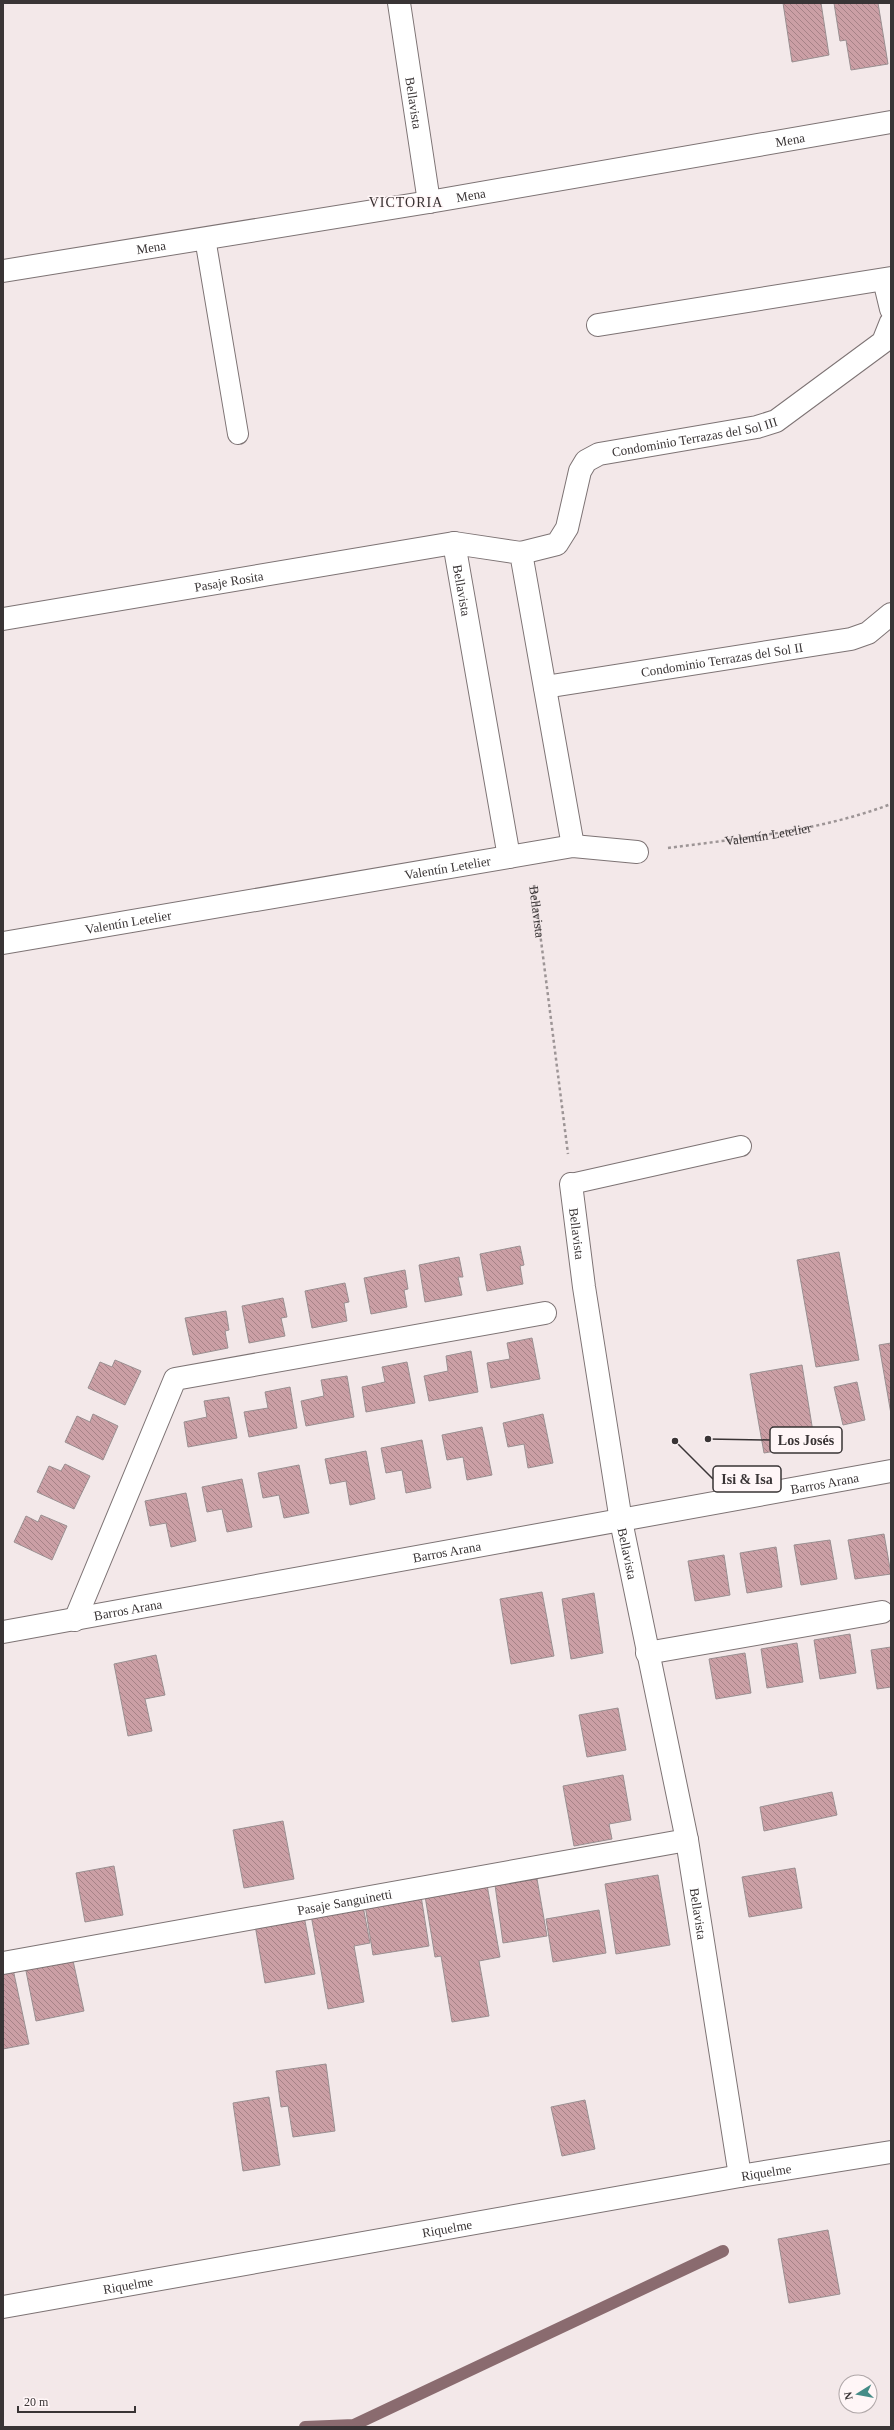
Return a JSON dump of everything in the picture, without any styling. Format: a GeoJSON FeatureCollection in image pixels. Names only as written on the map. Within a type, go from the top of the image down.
{"type":"FeatureCollection","features":[{"type":"Feature","properties":{"kind":"street","name":"Bellavista"},"geometry":{"type":"LineString","coordinates":[[399,3],[429,202]]}},
{"type":"Feature","properties":{"kind":"street","name":"Mena"},"geometry":{"type":"LineString","coordinates":[[3,271],[429,202],[891,122]]}},
{"type":"Feature","properties":{"kind":"street"},"geometry":{"type":"LineString","coordinates":[[598,325],[888,279],[891,309]]}},
{"type":"Feature","properties":{"kind":"street","name":"Condominio Terrazas del Sol III"},"geometry":{"type":"LineString","coordinates":[[521,552],[557,544],[567,528],[580,472],[586,461],[599,454],[757,428],[776,421],[883,342],[891,322]]}},
{"type":"Feature","properties":{"kind":"street","name":"Bellavista"},"geometry":{"type":"LineString","coordinates":[[509,857],[454,543],[521,552]]}},
{"type":"Feature","properties":{"kind":"street","name":"Pasaje Rosita"},"geometry":{"type":"LineString","coordinates":[[3,619],[454,543]]}},
{"type":"Feature","properties":{"kind":"street"},"geometry":{"type":"LineString","coordinates":[[521,552],[573,846]]}},
{"type":"Feature","properties":{"kind":"street","name":"Condominio Terrazas del Sol II"},"geometry":{"type":"LineString","coordinates":[[545,687],[851,639],[868,633],[891,614]]}},
{"type":"Feature","properties":{"kind":"street","name":"Valentín Letelier"},"geometry":{"type":"LineString","coordinates":[[3,943],[573,846],[636,852]]}},
{"type":"Feature","properties":{"kind":"street","name":"Bellavista"},"geometry":{"type":"LineString","coordinates":[[571,1184],[584,1287],[621,1521],[647,1653],[687,1840],[740,2176]]}},
{"type":"Feature","properties":{"kind":"street"},"geometry":{"type":"LineString","coordinates":[[75,1620],[175,1379],[545,1313]]}},
{"type":"Feature","properties":{"kind":"street","name":"Barros Arana"},"geometry":{"type":"LineString","coordinates":[[3,1632],[75,1620],[382,1562],[621,1521],[891,1471]]}},
{"type":"Feature","properties":{"kind":"street"},"geometry":{"type":"LineString","coordinates":[[647,1653],[882,1612]]}},
{"type":"Feature","properties":{"kind":"street","name":"Pasaje Sanguinetti"},"geometry":{"type":"LineString","coordinates":[[3,1963],[687,1840]]}},
{"type":"Feature","properties":{"kind":"street","name":"Riquelme"},"geometry":{"type":"LineString","coordinates":[[3,2307],[740,2176],[891,2152]]}},
{"type":"Feature","properties":{"kind":"lane"},"geometry":{"type":"LineString","coordinates":[[205,238],[238,434]]}},
{"type":"Feature","properties":{"kind":"lane"},"geometry":{"type":"LineString","coordinates":[[571,1184],[741,1146]]}},
{"type":"Feature","properties":{"kind":"path","name":"Valentín Letelier"},"geometry":{"type":"LineString","coordinates":[[636,852],[774,834],[867,813],[891,804]]}},
{"type":"Feature","properties":{"kind":"path","name":"Bellavista"},"geometry":{"type":"LineString","coordinates":[[509,857],[536,887],[571,1184]]}},
{"type":"Feature","properties":{"kind":"building"},"geometry":{"type":"Polygon","coordinates":[[[783,3],[821,3],[829,55],[792,62],[783,3]]]}},
{"type":"Feature","properties":{"kind":"building"},"geometry":{"type":"Polygon","coordinates":[[[834,3],[878,3],[888,64],[851,70],[846,40],[840,41],[834,3]]]}},
{"type":"Feature","properties":{"kind":"building"},"geometry":{"type":"Polygon","coordinates":[[[520,1246],[524,1265],[520,1266],[523,1284],[487,1291],[480,1254],[520,1246]]]}},
{"type":"Feature","properties":{"kind":"building"},"geometry":{"type":"Polygon","coordinates":[[[839,1252],[859,1360],[816,1367],[797,1260],[839,1252]]]}},
{"type":"Feature","properties":{"kind":"building"},"geometry":{"type":"Polygon","coordinates":[[[459,1257],[463,1277],[458,1277],[462,1295],[425,1302],[419,1265],[459,1257]]]}},
{"type":"Feature","properties":{"kind":"building"},"geometry":{"type":"Polygon","coordinates":[[[405,1270],[408,1289],[404,1290],[407,1307],[371,1314],[364,1278],[405,1270]]]}},
{"type":"Feature","properties":{"kind":"building"},"geometry":{"type":"Polygon","coordinates":[[[345,1283],[349,1302],[344,1303],[347,1321],[312,1328],[305,1291],[345,1283]]]}},
{"type":"Feature","properties":{"kind":"building"},"geometry":{"type":"Polygon","coordinates":[[[283,1298],[287,1317],[281,1318],[285,1336],[249,1343],[242,1306],[283,1298]]]}},
{"type":"Feature","properties":{"kind":"building"},"geometry":{"type":"Polygon","coordinates":[[[226,1311],[229,1330],[225,1331],[228,1348],[193,1355],[185,1318],[226,1311]]]}},
{"type":"Feature","properties":{"kind":"building"},"geometry":{"type":"Polygon","coordinates":[[[532,1338],[540,1379],[491,1388],[487,1363],[510,1359],[507,1343],[532,1338]]]}},
{"type":"Feature","properties":{"kind":"building"},"geometry":{"type":"Polygon","coordinates":[[[891,1343],[891,1414],[879,1345],[891,1343]]]}},
{"type":"Feature","properties":{"kind":"building"},"geometry":{"type":"Polygon","coordinates":[[[471,1351],[478,1392],[429,1401],[424,1376],[448,1371],[446,1356],[471,1351]]]}},
{"type":"Feature","properties":{"kind":"building"},"geometry":{"type":"Polygon","coordinates":[[[115,1360],[141,1371],[125,1405],[88,1388],[100,1362],[112,1367],[115,1360]]]}},
{"type":"Feature","properties":{"kind":"building"},"geometry":{"type":"Polygon","coordinates":[[[407,1362],[415,1403],[366,1412],[362,1387],[385,1382],[382,1367],[407,1362]]]}},
{"type":"Feature","properties":{"kind":"building"},"geometry":{"type":"Polygon","coordinates":[[[802,1365],[815,1444],[764,1453],[750,1374],[802,1365]]]}},
{"type":"Feature","properties":{"kind":"building"},"geometry":{"type":"Polygon","coordinates":[[[347,1376],[354,1417],[306,1426],[301,1401],[324,1396],[321,1380],[347,1376]]]}},
{"type":"Feature","properties":{"kind":"building"},"geometry":{"type":"Polygon","coordinates":[[[857,1382],[865,1420],[843,1425],[834,1387],[857,1382]]]}},
{"type":"Feature","properties":{"kind":"building"},"geometry":{"type":"Polygon","coordinates":[[[290,1387],[297,1428],[249,1437],[244,1412],[268,1408],[265,1392],[290,1387]]]}},
{"type":"Feature","properties":{"kind":"building"},"geometry":{"type":"Polygon","coordinates":[[[229,1397],[237,1438],[188,1447],[184,1422],[207,1417],[204,1401],[229,1397]]]}},
{"type":"Feature","properties":{"kind":"building"},"geometry":{"type":"Polygon","coordinates":[[[93,1414],[118,1426],[103,1460],[65,1442],[77,1416],[90,1422],[93,1414]]]}},
{"type":"Feature","properties":{"kind":"building"},"geometry":{"type":"Polygon","coordinates":[[[543,1414],[553,1463],[528,1468],[524,1444],[508,1447],[503,1423],[543,1414]]]}},
{"type":"Feature","properties":{"kind":"building"},"geometry":{"type":"Polygon","coordinates":[[[482,1427],[492,1475],[467,1480],[463,1457],[447,1460],[442,1435],[482,1427]]]}},
{"type":"Feature","properties":{"kind":"building"},"geometry":{"type":"Polygon","coordinates":[[[422,1440],[431,1488],[406,1493],[402,1470],[386,1473],[381,1448],[422,1440]]]}},
{"type":"Feature","properties":{"kind":"building"},"geometry":{"type":"Polygon","coordinates":[[[366,1451],[375,1499],[350,1505],[346,1481],[330,1484],[325,1459],[366,1451]]]}},
{"type":"Feature","properties":{"kind":"building"},"geometry":{"type":"Polygon","coordinates":[[[65,1464],[90,1476],[74,1509],[37,1492],[49,1466],[61,1471],[65,1464]]]}},
{"type":"Feature","properties":{"kind":"building"},"geometry":{"type":"Polygon","coordinates":[[[299,1465],[309,1513],[284,1518],[279,1495],[263,1498],[258,1473],[299,1465]]]}},
{"type":"Feature","properties":{"kind":"building"},"geometry":{"type":"Polygon","coordinates":[[[242,1479],[252,1527],[227,1532],[222,1509],[207,1512],[202,1487],[242,1479]]]}},
{"type":"Feature","properties":{"kind":"building"},"geometry":{"type":"Polygon","coordinates":[[[186,1493],[196,1541],[171,1547],[166,1523],[150,1526],[145,1501],[186,1493]]]}},
{"type":"Feature","properties":{"kind":"building"},"geometry":{"type":"Polygon","coordinates":[[[41,1515],[67,1526],[52,1560],[14,1542],[26,1516],[38,1522],[41,1515]]]}},
{"type":"Feature","properties":{"kind":"building"},"geometry":{"type":"Polygon","coordinates":[[[884,1534],[891,1574],[855,1579],[848,1540],[884,1534]]]}},
{"type":"Feature","properties":{"kind":"building"},"geometry":{"type":"Polygon","coordinates":[[[830,1540],[837,1579],[801,1585],[794,1545],[830,1540]]]}},
{"type":"Feature","properties":{"kind":"building"},"geometry":{"type":"Polygon","coordinates":[[[776,1547],[782,1587],[747,1593],[740,1553],[776,1547]]]}},
{"type":"Feature","properties":{"kind":"building"},"geometry":{"type":"Polygon","coordinates":[[[724,1555],[730,1595],[695,1601],[688,1561],[724,1555]]]}},
{"type":"Feature","properties":{"kind":"building"},"geometry":{"type":"Polygon","coordinates":[[[542,1592],[554,1656],[511,1664],[500,1599],[542,1592]]]}},
{"type":"Feature","properties":{"kind":"building"},"geometry":{"type":"Polygon","coordinates":[[[594,1593],[603,1653],[571,1659],[562,1599],[594,1593]]]}},
{"type":"Feature","properties":{"kind":"building"},"geometry":{"type":"Polygon","coordinates":[[[850,1634],[856,1673],[820,1679],[814,1640],[850,1634]]]}},
{"type":"Feature","properties":{"kind":"building"},"geometry":{"type":"Polygon","coordinates":[[[797,1643],[803,1682],[767,1688],[761,1649],[797,1643]]]}},
{"type":"Feature","properties":{"kind":"building"},"geometry":{"type":"Polygon","coordinates":[[[891,1647],[891,1687],[877,1689],[871,1650],[891,1647]]]}},
{"type":"Feature","properties":{"kind":"building"},"geometry":{"type":"Polygon","coordinates":[[[745,1653],[751,1693],[716,1699],[709,1659],[745,1653]]]}},
{"type":"Feature","properties":{"kind":"building"},"geometry":{"type":"Polygon","coordinates":[[[156,1655],[165,1695],[145,1699],[152,1731],[128,1736],[114,1664],[156,1655]]]}},
{"type":"Feature","properties":{"kind":"building"},"geometry":{"type":"Polygon","coordinates":[[[618,1708],[626,1750],[587,1757],[579,1715],[618,1708]]]}},
{"type":"Feature","properties":{"kind":"building"},"geometry":{"type":"Polygon","coordinates":[[[623,1775],[631,1820],[609,1824],[612,1839],[574,1846],[563,1786],[623,1775]]]}},
{"type":"Feature","properties":{"kind":"building"},"geometry":{"type":"Polygon","coordinates":[[[832,1792],[837,1815],[764,1831],[760,1807],[832,1792]]]}},
{"type":"Feature","properties":{"kind":"building"},"geometry":{"type":"Polygon","coordinates":[[[283,1821],[294,1879],[244,1888],[233,1830],[283,1821]]]}},
{"type":"Feature","properties":{"kind":"building"},"geometry":{"type":"Polygon","coordinates":[[[114,1866],[123,1915],[85,1922],[76,1873],[114,1866]]]}},
{"type":"Feature","properties":{"kind":"building"},"geometry":{"type":"Polygon","coordinates":[[[795,1868],[802,1908],[749,1917],[742,1877],[795,1868]]]}},
{"type":"Feature","properties":{"kind":"building"},"geometry":{"type":"Polygon","coordinates":[[[658,1875],[670,1945],[616,1954],[605,1884],[658,1875]]]}},
{"type":"Feature","properties":{"kind":"building"},"geometry":{"type":"Polygon","coordinates":[[[537,1879],[547,1936],[503,1943],[495,1885],[537,1879]]]}},
{"type":"Feature","properties":{"kind":"building"},"geometry":{"type":"Polygon","coordinates":[[[487,1885],[500,1957],[479,1961],[489,2016],[452,2022],[441,1956],[435,1957],[425,1896],[487,1885]]]}},
{"type":"Feature","properties":{"kind":"building"},"geometry":{"type":"Polygon","coordinates":[[[421,1896],[429,1946],[373,1955],[365,1905],[421,1896]]]}},
{"type":"Feature","properties":{"kind":"building"},"geometry":{"type":"Polygon","coordinates":[[[363,1906],[370,1943],[354,1946],[364,2002],[328,2009],[311,1915],[363,1906]]]}},
{"type":"Feature","properties":{"kind":"building"},"geometry":{"type":"Polygon","coordinates":[[[599,1910],[606,1953],[553,1962],[546,1919],[599,1910]]]}},
{"type":"Feature","properties":{"kind":"building"},"geometry":{"type":"Polygon","coordinates":[[[304,1916],[315,1974],[265,1983],[255,1925],[304,1916]]]}},
{"type":"Feature","properties":{"kind":"building"},"geometry":{"type":"Polygon","coordinates":[[[72,1956],[84,2011],[36,2021],[25,1966],[72,1956]]]}},
{"type":"Feature","properties":{"kind":"building"},"geometry":{"type":"Polygon","coordinates":[[[13,1969],[29,2044],[3,2049],[3,1971],[13,1969]]]}},
{"type":"Feature","properties":{"kind":"building"},"geometry":{"type":"Polygon","coordinates":[[[326,2064],[335,2131],[293,2137],[288,2106],[281,2107],[276,2071],[326,2064]]]}},
{"type":"Feature","properties":{"kind":"building"},"geometry":{"type":"Polygon","coordinates":[[[269,2097],[280,2165],[243,2171],[233,2103],[269,2097]]]}},
{"type":"Feature","properties":{"kind":"building"},"geometry":{"type":"Polygon","coordinates":[[[585,2100],[595,2149],[562,2156],[551,2107],[585,2100]]]}},
{"type":"Feature","properties":{"kind":"building"},"geometry":{"type":"Polygon","coordinates":[[[828,2230],[840,2294],[789,2303],[778,2239],[828,2230]]]}},
{"type":"Feature","properties":{"kind":"waterway"},"geometry":{"type":"LineString","coordinates":[[305,2427],[354,2425],[723,2251]]}},
{"type":"Feature","properties":{"kind":"place","name":"Los Josés"},"geometry":{"type":"Point","coordinates":[708,1439]}},
{"type":"Feature","properties":{"kind":"place","name":"Isi & Isa"},"geometry":{"type":"Point","coordinates":[675,1441]}},
{"type":"Feature","properties":{"kind":"district","name":"VICTORIA"},"geometry":{"type":"Point","coordinates":[406,202]}}]}
